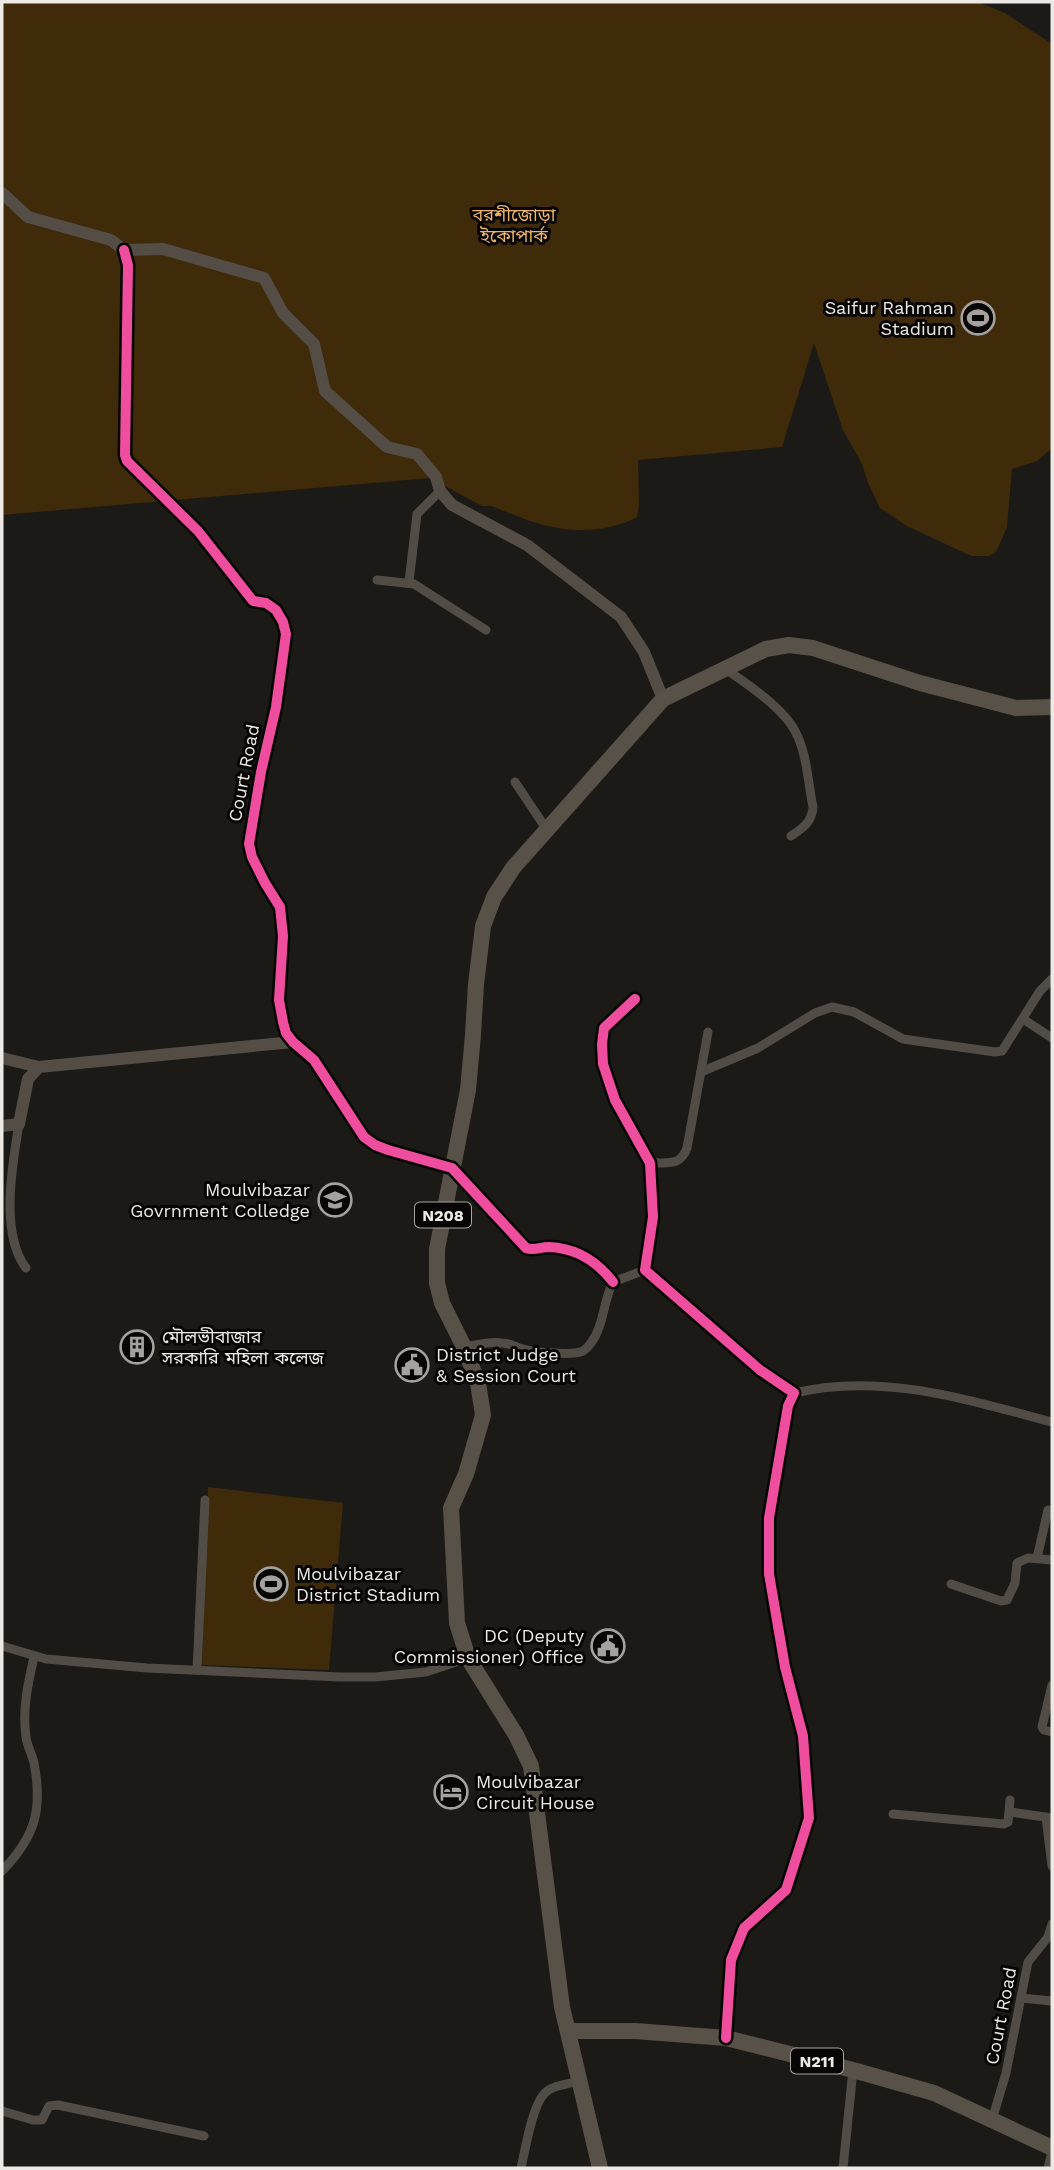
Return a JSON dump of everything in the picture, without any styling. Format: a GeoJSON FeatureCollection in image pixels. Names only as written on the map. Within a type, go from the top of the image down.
{"type":"FeatureCollection","features":[{"type":"Feature","properties":{"kind":"highway","name":"N208"},"geometry":{"type":"LineString","coordinates":[[600,2168],[562,2007],[531,1766],[516,1735],[468,1658],[457,1623],[451,1508],[466,1474],[483,1415],[478,1382],[464,1346],[442,1303],[437,1283],[437,1249],[468,1090],[476,985],[484,926],[494,897],[513,868],[663,699],[766,649],[789,645],[813,648],[920,683],[1016,708],[1052,708]]}},
{"type":"Feature","properties":{"kind":"highway","name":"N211"},"geometry":{"type":"LineString","coordinates":[[568,2031],[635,2031],[726,2038],[934,2093],[1052,2150]]}},
{"type":"Feature","properties":{"kind":"street"},"geometry":{"type":"LineString","coordinates":[[2,192],[28,217],[111,240],[124,250],[163,248],[264,278],[283,313],[314,344],[325,391],[387,447],[417,454],[436,477],[440,491],[452,505],[527,545],[621,617],[644,652],[663,699]]}},
{"type":"Feature","properties":{"kind":"street","name":"Court Road"},"geometry":{"type":"LineString","coordinates":[[124,250],[128,265],[127,461],[198,531],[253,601],[266,603],[276,610],[286,634],[276,707],[249,844],[252,857],[280,907],[283,936],[279,1000],[286,1033],[314,1060],[364,1138],[388,1150],[452,1168]]}},
{"type":"Feature","properties":{"kind":"street"},"geometry":{"type":"LineString","coordinates":[[410,582],[417,514],[440,491]]}},
{"type":"Feature","properties":{"kind":"street"},"geometry":{"type":"LineString","coordinates":[[377,580],[410,582],[486,630]]}},
{"type":"Feature","properties":{"kind":"street"},"geometry":{"type":"LineString","coordinates":[[724,668],[748,683],[781,713],[797,735],[813,807],[806,826],[791,836]]}},
{"type":"Feature","properties":{"kind":"street"},"geometry":{"type":"LineString","coordinates":[[515,782],[547,830]]}},
{"type":"Feature","properties":{"kind":"street"},"geometry":{"type":"LineString","coordinates":[[701,1072],[758,1048],[825,1008],[832,1007],[854,1012],[903,1039],[1002,1051],[1040,991],[1052,979]]}},
{"type":"Feature","properties":{"kind":"street"},"geometry":{"type":"LineString","coordinates":[[635,999],[604,1028],[602,1044],[603,1064],[615,1100],[650,1163],[653,1217],[645,1270]]}},
{"type":"Feature","properties":{"kind":"street"},"geometry":{"type":"LineString","coordinates":[[1023,1019],[1052,1038]]}},
{"type":"Feature","properties":{"kind":"street"},"geometry":{"type":"LineString","coordinates":[[650,1163],[678,1162],[684,1158],[708,1032]]}},
{"type":"Feature","properties":{"kind":"street"},"geometry":{"type":"LineString","coordinates":[[2,1058],[39,1067],[293,1042]]}},
{"type":"Feature","properties":{"kind":"street"},"geometry":{"type":"LineString","coordinates":[[26,1268],[18,1259],[10,1235],[9,1190],[28,1079],[39,1067]]}},
{"type":"Feature","properties":{"kind":"street"},"geometry":{"type":"LineString","coordinates":[[2,1126],[19,1125]]}},
{"type":"Feature","properties":{"kind":"street"},"geometry":{"type":"LineString","coordinates":[[452,1168],[526,1248],[531,1250],[553,1247],[581,1254],[601,1267],[613,1282]]}},
{"type":"Feature","properties":{"kind":"street"},"geometry":{"type":"LineString","coordinates":[[464,1346],[494,1342],[547,1352],[583,1351],[591,1343],[599,1325],[613,1282],[645,1270]]}},
{"type":"Feature","properties":{"kind":"street"},"geometry":{"type":"LineString","coordinates":[[645,1270],[760,1370],[794,1393],[857,1384],[925,1390],[1052,1422]]}},
{"type":"Feature","properties":{"kind":"street"},"geometry":{"type":"LineString","coordinates":[[726,2038],[731,1960],[744,1928],[786,1890],[809,1818],[803,1736],[785,1667],[769,1574],[769,1518],[788,1406],[794,1393]]}},
{"type":"Feature","properties":{"kind":"street"},"geometry":{"type":"LineString","coordinates":[[197,1670],[205,1500]]}},
{"type":"Feature","properties":{"kind":"street"},"geometry":{"type":"LineString","coordinates":[[1037,1558],[1048,1510]]}},
{"type":"Feature","properties":{"kind":"street"},"geometry":{"type":"LineString","coordinates":[[951,1584],[1001,1601],[1007,1600],[1015,1583],[1017,1563],[1028,1558],[1052,1560]]}},
{"type":"Feature","properties":{"kind":"street"},"geometry":{"type":"LineString","coordinates":[[2,1646],[34,1657],[147,1668],[375,1677],[426,1672],[468,1658]]}},
{"type":"Feature","properties":{"kind":"street"},"geometry":{"type":"LineString","coordinates":[[2,1871],[27,1839],[36,1818],[39,1791],[26,1738],[25,1696],[34,1657]]}},
{"type":"Feature","properties":{"kind":"street"},"geometry":{"type":"LineString","coordinates":[[1052,1685],[1042,1727],[1052,1732]]}},
{"type":"Feature","properties":{"kind":"street"},"geometry":{"type":"LineString","coordinates":[[893,1814],[999,1824],[1008,1822],[1010,1800]]}},
{"type":"Feature","properties":{"kind":"street"},"geometry":{"type":"LineString","coordinates":[[1010,1812],[1049,1817],[1052,1866]]}},
{"type":"Feature","properties":{"kind":"street","name":"Court Road"},"geometry":{"type":"LineString","coordinates":[[992,2120],[1006,2073],[1028,1962],[1048,1937],[1052,1924]]}},
{"type":"Feature","properties":{"kind":"street"},"geometry":{"type":"LineString","coordinates":[[1021,1998],[1052,2001]]}},
{"type":"Feature","properties":{"kind":"street"},"geometry":{"type":"LineString","coordinates":[[843,2168],[853,2070]]}},
{"type":"Feature","properties":{"kind":"street"},"geometry":{"type":"LineString","coordinates":[[522,2168],[530,2130],[543,2094],[553,2088],[580,2081]]}},
{"type":"Feature","properties":{"kind":"street"},"geometry":{"type":"LineString","coordinates":[[2,2112],[42,2120],[49,2106],[58,2105],[204,2136]]}},
{"type":"Feature","properties":{"kind":"street"},"geometry":{"type":"LineString","coordinates":[[1048,2168],[1052,2150]]}},
{"type":"Feature","properties":{"kind":"green space","name":"বরশীজোড়া ইকোপার্ক"},"geometry":{"type":"Polygon","coordinates":[[[2,2],[978,2],[1005,13],[1052,44],[1052,448],[1037,461],[1012,469],[1007,527],[996,552],[989,556],[971,556],[907,526],[880,508],[862,464],[843,430],[814,343],[782,447],[638,460],[637,517],[615,526],[591,530],[555,528],[491,506],[482,506],[430,478],[2,515],[2,2]]]}},
{"type":"Feature","properties":{"kind":"green space","name":"Moulvibazar District Stadium"},"geometry":{"type":"Polygon","coordinates":[[[208,1487],[343,1503],[329,1670],[202,1665],[208,1487]]]}},
{"type":"Feature","properties":{"kind":"cycle path"},"geometry":{"type":"LineString","coordinates":[[124,250],[128,265],[127,461],[198,531],[253,601],[266,603],[276,610],[286,634],[276,707],[261,772],[249,844],[252,857],[280,907],[283,936],[279,1000],[286,1033],[314,1060],[364,1137],[388,1150],[452,1168],[526,1248],[549,1247],[577,1253],[600,1267],[613,1282]]}},
{"type":"Feature","properties":{"kind":"cycle path"},"geometry":{"type":"LineString","coordinates":[[635,999],[604,1028],[602,1044],[603,1064],[615,1100],[650,1163],[653,1217],[645,1270],[760,1370],[794,1393],[788,1406],[769,1518],[769,1574],[785,1667],[803,1736],[809,1818],[786,1890],[744,1928],[731,1960],[726,2038]]}},
{"type":"Feature","properties":{"kind":"place","name":"Saifur Rahman Stadium"},"geometry":{"type":"Point","coordinates":[978,318]}},
{"type":"Feature","properties":{"kind":"place","name":"Moulvibazar Govrnment Colledge"},"geometry":{"type":"Point","coordinates":[335,1200]}},
{"type":"Feature","properties":{"kind":"place","name":"মৌলভীবাজার সরকারি মহিলা কলেজ"},"geometry":{"type":"Point","coordinates":[137,1347]}},
{"type":"Feature","properties":{"kind":"place","name":"District Judge & Session Court"},"geometry":{"type":"Point","coordinates":[412,1365]}},
{"type":"Feature","properties":{"kind":"place","name":"Moulvibazar District Stadium"},"geometry":{"type":"Point","coordinates":[271,1584]}},
{"type":"Feature","properties":{"kind":"place","name":"DC (Deputy Commissioner) Office"},"geometry":{"type":"Point","coordinates":[608,1646]}},
{"type":"Feature","properties":{"kind":"place","name":"Moulvibazar Circuit House"},"geometry":{"type":"Point","coordinates":[451,1792]}}]}
